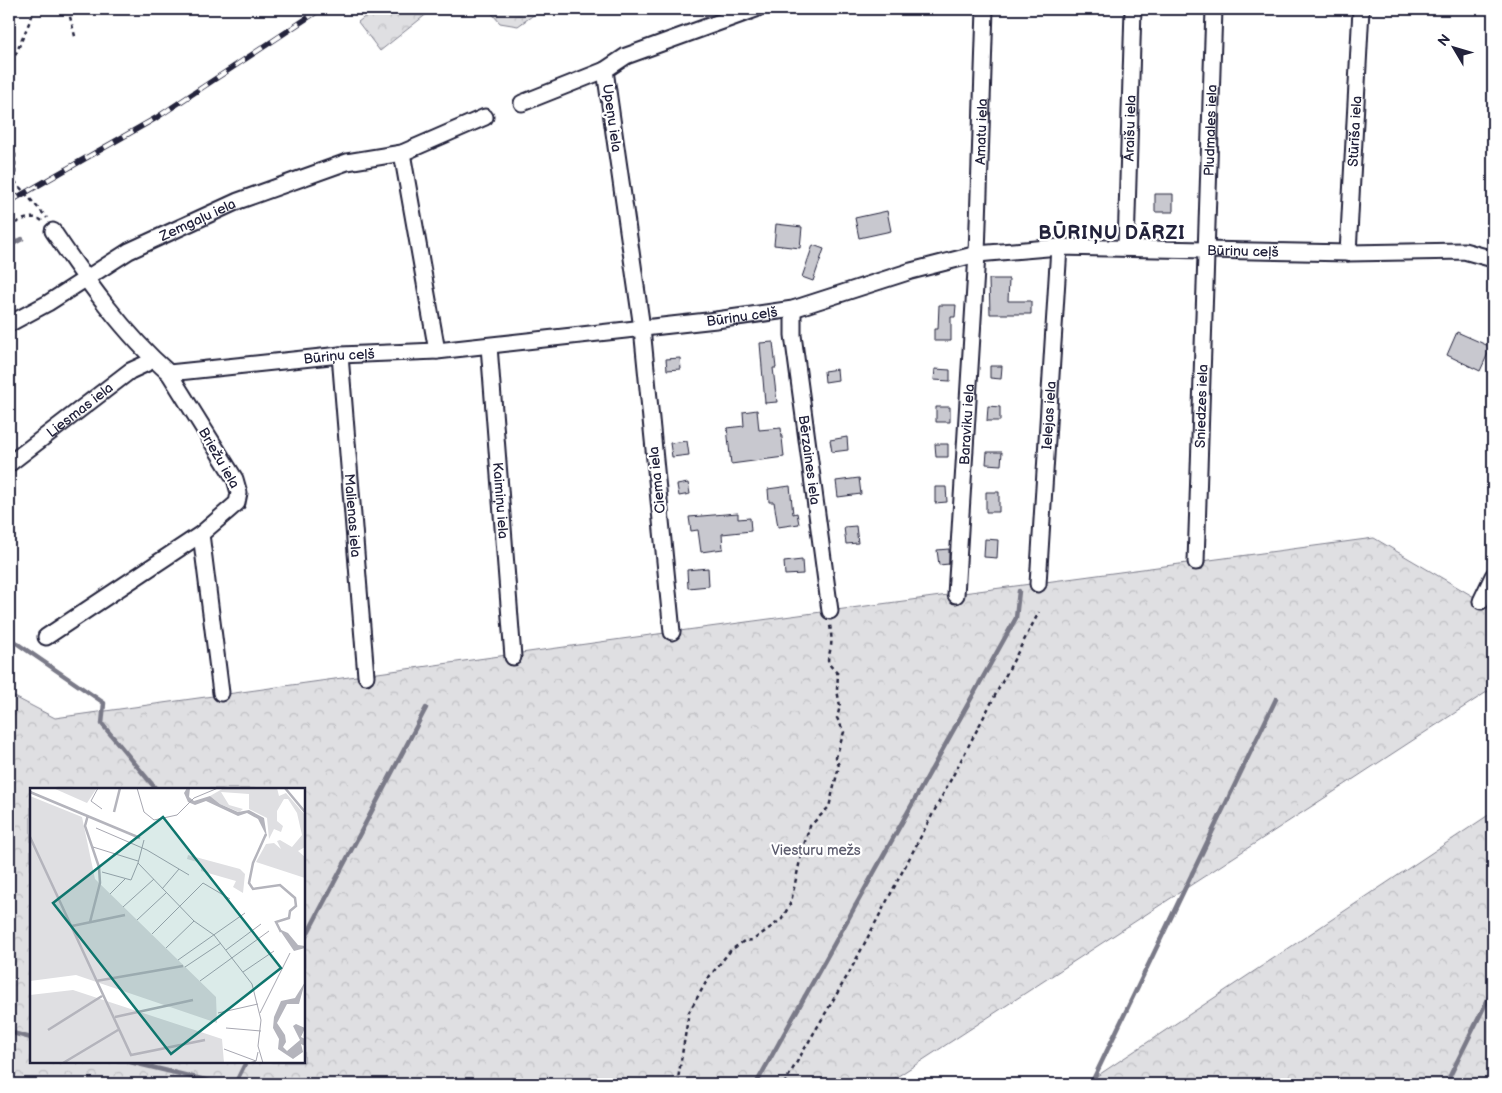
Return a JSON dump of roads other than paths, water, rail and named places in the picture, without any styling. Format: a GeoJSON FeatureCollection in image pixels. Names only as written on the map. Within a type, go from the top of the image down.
{"type":"FeatureCollection","features":[{"type":"Feature","properties":{"kind":"street","name":"Upeņu iela"},"geometry":{"type":"LineString","coordinates":[[642,328],[605,70],[626,56],[756,9]]}},
{"type":"Feature","properties":{"kind":"street","name":"Amatu iela"},"geometry":{"type":"LineString","coordinates":[[977,254],[985,9]]}},
{"type":"Feature","properties":{"kind":"street","name":"Āraišu iela"},"geometry":{"type":"LineString","coordinates":[[1126,248],[1133,9]]}},
{"type":"Feature","properties":{"kind":"street","name":"Pludmales iela"},"geometry":{"type":"LineString","coordinates":[[1206,250],[1214,9]]}},
{"type":"Feature","properties":{"kind":"street","name":"Stūrīša iela"},"geometry":{"type":"LineString","coordinates":[[1348,253],[1361,9]]}},
{"type":"Feature","properties":{"kind":"street"},"geometry":{"type":"LineString","coordinates":[[522,103],[605,70]]}},
{"type":"Feature","properties":{"kind":"street","name":"Zemgaļu iela"},"geometry":{"type":"LineString","coordinates":[[9,324],[129,251],[238,201],[347,162],[402,153],[486,117]]}},
{"type":"Feature","properties":{"kind":"street"},"geometry":{"type":"LineString","coordinates":[[402,153],[437,351]]}},
{"type":"Feature","properties":{"kind":"street"},"geometry":{"type":"LineString","coordinates":[[53,231],[85,278],[154,360],[169,373]]}},
{"type":"Feature","properties":{"kind":"street","name":"Būriņu ceļš"},"geometry":{"type":"LineString","coordinates":[[169,373],[340,355],[437,351],[489,346],[793,309],[911,271],[977,254],[1059,247],[1348,253],[1464,252],[1493,259]]}},
{"type":"Feature","properties":{"kind":"street","name":"Ielejas iela"},"geometry":{"type":"LineString","coordinates":[[1038,584],[1059,247]]}},
{"type":"Feature","properties":{"kind":"street","name":"Sniedzes iela"},"geometry":{"type":"LineString","coordinates":[[1196,562],[1206,250]]}},
{"type":"Feature","properties":{"kind":"street","name":"Baraviku iela"},"geometry":{"type":"LineString","coordinates":[[956,595],[977,254]]}},
{"type":"Feature","properties":{"kind":"street","name":"Bērzaines iela"},"geometry":{"type":"LineString","coordinates":[[793,309],[793,335],[830,611]]}},
{"type":"Feature","properties":{"kind":"street","name":"Ciema iela"},"geometry":{"type":"LineString","coordinates":[[642,328],[672,632]]}},
{"type":"Feature","properties":{"kind":"street","name":"Kaimiņu iela"},"geometry":{"type":"LineString","coordinates":[[489,346],[513,657]]}},
{"type":"Feature","properties":{"kind":"street","name":"Malienas iela"},"geometry":{"type":"LineString","coordinates":[[340,355],[366,676]]}},
{"type":"Feature","properties":{"kind":"street","name":"Liesmas iela"},"geometry":{"type":"LineString","coordinates":[[9,464],[130,371],[154,360]]}},
{"type":"Feature","properties":{"kind":"street","name":"Briežu iela"},"geometry":{"type":"LineString","coordinates":[[46,637],[202,534],[237,502],[239,493],[235,480],[169,373]]}},
{"type":"Feature","properties":{"kind":"street"},"geometry":{"type":"LineString","coordinates":[[202,534],[221,693]]}},
{"type":"Feature","properties":{"kind":"street"},"geometry":{"type":"LineString","coordinates":[[1481,602],[1493,576]]}},
{"type":"Feature","properties":{"kind":"waterway"},"geometry":{"type":"LineString","coordinates":[[9,246],[22,239]]}},
{"type":"Feature","properties":{"kind":"waterway"},"geometry":{"type":"LineString","coordinates":[[756,1084],[1016,618],[1019,591]]}},
{"type":"Feature","properties":{"kind":"waterway"},"geometry":{"type":"LineString","coordinates":[[9,638],[104,703],[102,724],[155,788]]}},
{"type":"Feature","properties":{"kind":"waterway"},"geometry":{"type":"LineString","coordinates":[[1091,1084],[1276,699]]}},
{"type":"Feature","properties":{"kind":"waterway"},"geometry":{"type":"LineString","coordinates":[[305,938],[426,708]]}},
{"type":"Feature","properties":{"kind":"waterway"},"geometry":{"type":"LineString","coordinates":[[1446,1084],[1493,989]]}},
{"type":"Feature","properties":{"kind":"waterway"},"geometry":{"type":"LineString","coordinates":[[9,1032],[30,1038]]}},
{"type":"Feature","properties":{"kind":"waterway"},"geometry":{"type":"LineString","coordinates":[[134,1063],[222,1084]]}},
{"type":"Feature","properties":{"kind":"waterway"},"geometry":{"type":"LineString","coordinates":[[235,1084],[246,1063]]}},
{"type":"Feature","properties":{"kind":"railway"},"geometry":{"type":"LineString","coordinates":[[9,202],[156,118],[321,9]]}},
{"type":"Feature","properties":{"kind":"district","name":"BŪRIŅU DĀRZI"},"geometry":{"type":"Point","coordinates":[1112,233]}},
{"type":"Feature","properties":{"kind":"park label","name":"Viesturu mežs"},"geometry":{"type":"Point","coordinates":[816,850]}}]}
